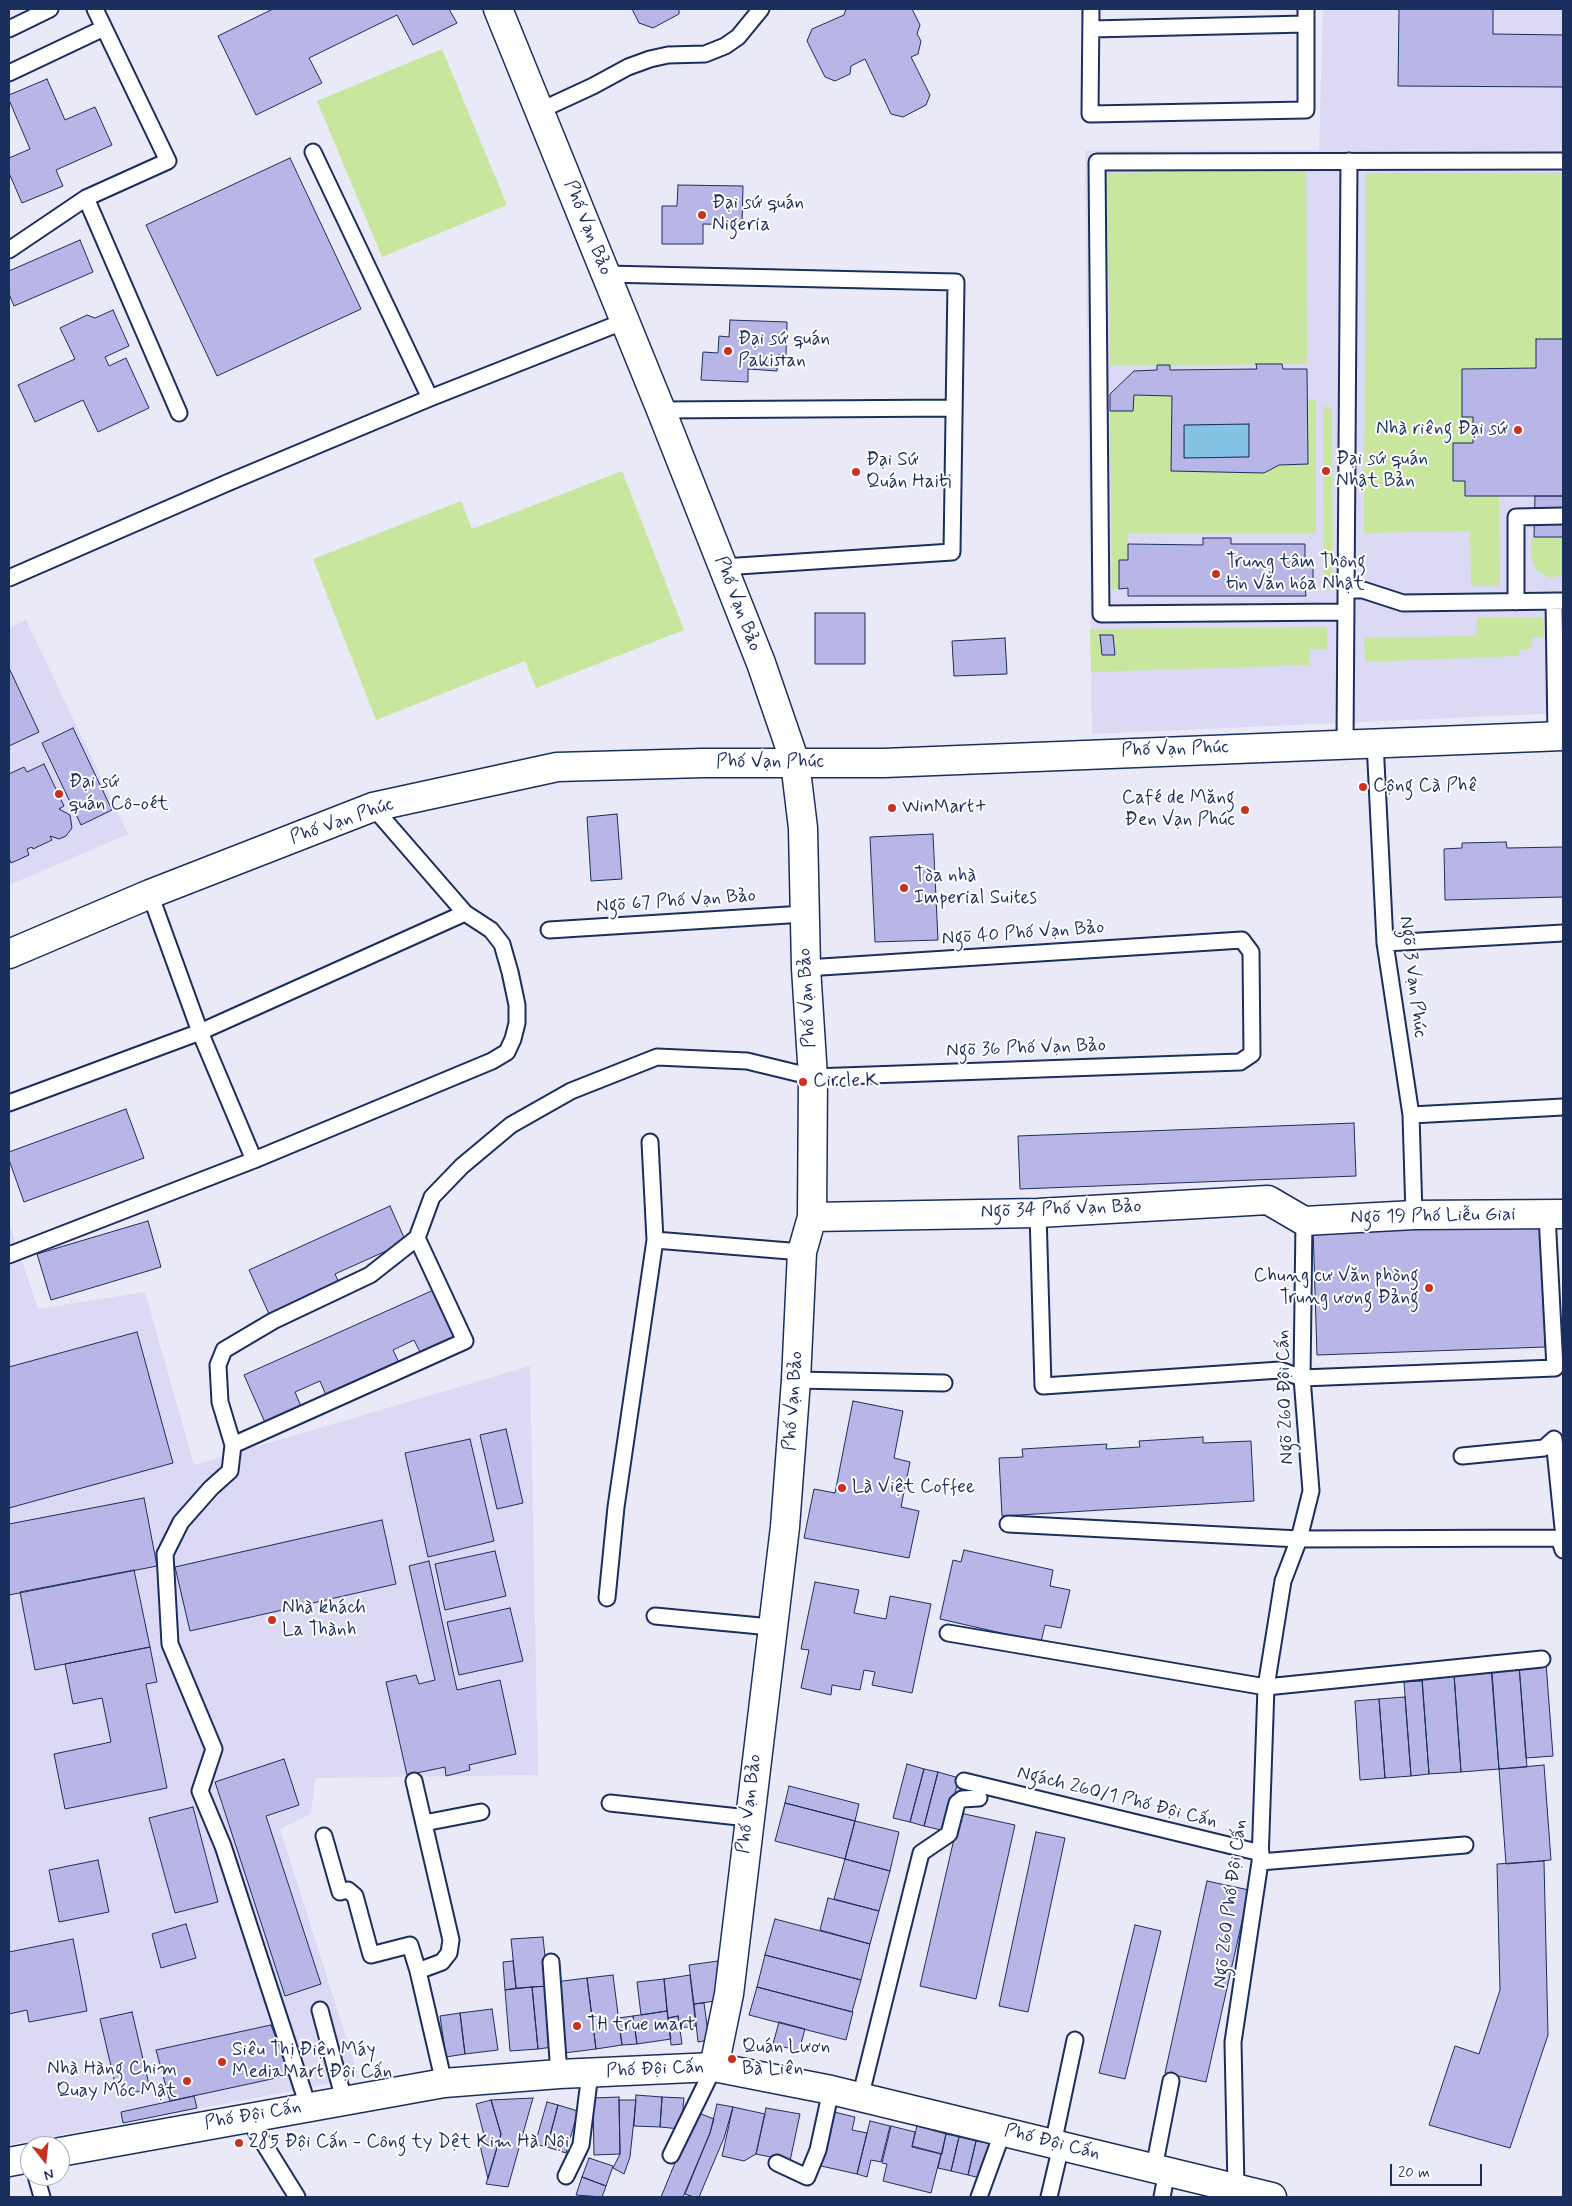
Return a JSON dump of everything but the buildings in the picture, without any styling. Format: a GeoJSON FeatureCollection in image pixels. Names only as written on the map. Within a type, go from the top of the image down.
{"type":"FeatureCollection","features":[{"type":"Feature","properties":{"kind":"street","name":"Phố Vạn Bảo"},"geometry":{"type":"LineString","coordinates":[[498,9],[661,410],[761,664],[795,762],[803,828],[806,968],[813,1077],[812,1217],[802,1252],[796,1380],[785,1527],[748,1818],[729,1994],[714,2067]]}},
{"type":"Feature","properties":{"kind":"street","name":"Phố Vạn Phúc"},"geometry":{"type":"LineString","coordinates":[[9,954],[150,894],[373,807],[557,767],[795,762],[884,763],[1560,736]]}},
{"type":"Feature","properties":{"kind":"street","name":"Ngõ 34 Phố Vạn Bảo"},"geometry":{"type":"LineString","coordinates":[[812,1217],[1038,1213],[1268,1200],[1304,1221]]}},
{"type":"Feature","properties":{"kind":"street","name":"Ngõ 19 Phố Liễu Giai"},"geometry":{"type":"LineString","coordinates":[[1304,1221],[1414,1215],[1555,1214]]}},
{"type":"Feature","properties":{"kind":"street","name":"Phố Đội Cấn"},"geometry":{"type":"LineString","coordinates":[[70,2150],[444,2083],[559,2074],[714,2067],[831,2090],[1160,2169],[1236,2192],[1272,2197]]}},
{"type":"Feature","properties":{"kind":"lane"},"geometry":{"type":"LineString","coordinates":[[9,29],[50,9]]}},
{"type":"Feature","properties":{"kind":"lane"},"geometry":{"type":"LineString","coordinates":[[9,250],[86,198],[168,161],[95,9]]}},
{"type":"Feature","properties":{"kind":"lane"},"geometry":{"type":"LineString","coordinates":[[539,111],[593,86],[628,67],[650,59],[668,54],[705,54],[725,46],[738,36],[761,9]]}},
{"type":"Feature","properties":{"kind":"lane"},"geometry":{"type":"LineString","coordinates":[[1091,9],[1090,114],[1306,110],[1306,9]]}},
{"type":"Feature","properties":{"kind":"lane"},"geometry":{"type":"LineString","coordinates":[[1091,29],[1306,24]]}},
{"type":"Feature","properties":{"kind":"lane"},"geometry":{"type":"LineString","coordinates":[[9,73],[104,28]]}},
{"type":"Feature","properties":{"kind":"lane"},"geometry":{"type":"LineString","coordinates":[[313,152],[430,398]]}},
{"type":"Feature","properties":{"kind":"lane"},"geometry":{"type":"LineString","coordinates":[[1345,744],[1349,161]]}},
{"type":"Feature","properties":{"kind":"lane"},"geometry":{"type":"LineString","coordinates":[[1346,612],[1101,614],[1097,162],[1563,161]]}},
{"type":"Feature","properties":{"kind":"lane"},"geometry":{"type":"LineString","coordinates":[[86,198],[179,413]]}},
{"type":"Feature","properties":{"kind":"lane"},"geometry":{"type":"LineString","coordinates":[[606,274],[956,282],[952,552],[723,567]]}},
{"type":"Feature","properties":{"kind":"lane"},"geometry":{"type":"LineString","coordinates":[[9,578],[228,482],[430,398],[625,321]]}},
{"type":"Feature","properties":{"kind":"lane"},"geometry":{"type":"LineString","coordinates":[[661,410],[954,408]]}},
{"type":"Feature","properties":{"kind":"lane"},"geometry":{"type":"LineString","coordinates":[[1516,602],[1516,516],[1563,516]]}},
{"type":"Feature","properties":{"kind":"lane"},"geometry":{"type":"LineString","coordinates":[[1346,590],[1363,590],[1403,603],[1558,601],[1560,736]]}},
{"type":"Feature","properties":{"kind":"lane","name":"Ngõ 3 Vạn Phúc"},"geometry":{"type":"LineString","coordinates":[[1375,742],[1385,943],[1411,1115],[1414,1215]]}},
{"type":"Feature","properties":{"kind":"lane"},"geometry":{"type":"LineString","coordinates":[[9,1255],[254,1160],[492,1061],[506,1052],[513,1039],[517,1023],[517,1005],[502,944],[491,930],[465,913],[373,807]]}},
{"type":"Feature","properties":{"kind":"lane"},"geometry":{"type":"LineString","coordinates":[[150,894],[200,1032],[254,1160]]}},
{"type":"Feature","properties":{"kind":"lane"},"geometry":{"type":"LineString","coordinates":[[9,1103],[200,1032],[465,913]]}},
{"type":"Feature","properties":{"kind":"lane","name":"Ngõ 67 Phố Vạn Bảo"},"geometry":{"type":"LineString","coordinates":[[550,930],[804,914]]}},
{"type":"Feature","properties":{"kind":"lane"},"geometry":{"type":"LineString","coordinates":[[1385,943],[1563,933]]}},
{"type":"Feature","properties":{"kind":"lane","name":"Ngõ 40 Phố Vạn Bảo"},"geometry":{"type":"LineString","coordinates":[[806,968],[1242,940],[1251,952],[1252,1054],[1240,1062]]}},
{"type":"Feature","properties":{"kind":"lane","name":"Ngõ 36 Phố Vạn Bảo"},"geometry":{"type":"LineString","coordinates":[[417,1238],[432,1197],[462,1166],[511,1125],[571,1092],[657,1057],[747,1061],[813,1077],[1240,1062]]}},
{"type":"Feature","properties":{"kind":"lane"},"geometry":{"type":"LineString","coordinates":[[1411,1115],[1563,1107]]}},
{"type":"Feature","properties":{"kind":"lane"},"geometry":{"type":"LineString","coordinates":[[607,1598],[616,1507],[654,1240],[650,1142]]}},
{"type":"Feature","properties":{"kind":"lane"},"geometry":{"type":"LineString","coordinates":[[1038,1213],[1043,1386],[1280,1370],[1302,1378],[1555,1368],[1558,1330],[1555,1214]]}},
{"type":"Feature","properties":{"kind":"lane","name":"Ngõ 260 Đội Cấn"},"geometry":{"type":"LineString","coordinates":[[1299,1539],[1311,1491],[1302,1378],[1304,1221]]}},
{"type":"Feature","properties":{"kind":"lane"},"geometry":{"type":"LineString","coordinates":[[233,1445],[465,1341],[417,1238],[370,1275],[273,1321],[224,1350],[218,1365],[220,1402],[233,1445],[230,1471],[181,1522],[165,1554],[170,1644],[214,1749],[200,1790],[223,1846],[308,2106]]}},
{"type":"Feature","properties":{"kind":"lane"},"geometry":{"type":"LineString","coordinates":[[654,1240],[802,1252]]}},
{"type":"Feature","properties":{"kind":"lane"},"geometry":{"type":"LineString","coordinates":[[796,1380],[944,1383]]}},
{"type":"Feature","properties":{"kind":"lane"},"geometry":{"type":"LineString","coordinates":[[1462,1456],[1544,1448],[1559,1436]]}},
{"type":"Feature","properties":{"kind":"lane"},"geometry":{"type":"LineString","coordinates":[[1559,1436],[1563,1528]]}},
{"type":"Feature","properties":{"kind":"lane"},"geometry":{"type":"LineString","coordinates":[[1008,1524],[1299,1539],[1560,1538],[1563,1550]]}},
{"type":"Feature","properties":{"kind":"lane","name":"Ngõ 260 Phố Đội Cấn"},"geometry":{"type":"LineString","coordinates":[[1236,2192],[1233,2042],[1261,1857],[1266,1687],[1283,1582],[1299,1539]]}},
{"type":"Feature","properties":{"kind":"lane"},"geometry":{"type":"LineString","coordinates":[[655,1616],[771,1628]]}},
{"type":"Feature","properties":{"kind":"lane"},"geometry":{"type":"LineString","coordinates":[[948,1633],[1266,1687],[1542,1659]]}},
{"type":"Feature","properties":{"kind":"lane"},"geometry":{"type":"LineString","coordinates":[[414,1781],[451,1940],[449,1953],[442,1962],[418,1970]]}},
{"type":"Feature","properties":{"kind":"lane","name":"Ngách 260/1 Phố Đội Cấn"},"geometry":{"type":"LineString","coordinates":[[964,1781],[1261,1857],[1465,1845]]}},
{"type":"Feature","properties":{"kind":"lane"},"geometry":{"type":"LineString","coordinates":[[860,2098],[921,1853],[949,1834],[957,1803],[962,1800],[979,1798]]}},
{"type":"Feature","properties":{"kind":"lane"},"geometry":{"type":"LineString","coordinates":[[610,1803],[748,1818]]}},
{"type":"Feature","properties":{"kind":"lane"},"geometry":{"type":"LineString","coordinates":[[424,1823],[481,1812]]}},
{"type":"Feature","properties":{"kind":"lane"},"geometry":{"type":"LineString","coordinates":[[324,1836],[340,1892],[348,1890],[355,1896],[371,1955],[410,1945],[418,1970],[444,2083]]}},
{"type":"Feature","properties":{"kind":"lane"},"geometry":{"type":"LineString","coordinates":[[551,1962],[559,2074]]}},
{"type":"Feature","properties":{"kind":"lane"},"geometry":{"type":"LineString","coordinates":[[320,2010],[344,2100]]}},
{"type":"Feature","properties":{"kind":"lane"},"geometry":{"type":"LineString","coordinates":[[1049,2197],[1075,2040]]}},
{"type":"Feature","properties":{"kind":"lane"},"geometry":{"type":"LineString","coordinates":[[671,2155],[714,2067]]}},
{"type":"Feature","properties":{"kind":"lane"},"geometry":{"type":"LineString","coordinates":[[566,2176],[582,2145],[590,2073]]}},
{"type":"Feature","properties":{"kind":"lane"},"geometry":{"type":"LineString","coordinates":[[1162,2197],[1160,2169],[1171,2081]]}},
{"type":"Feature","properties":{"kind":"lane"},"geometry":{"type":"LineString","coordinates":[[777,2163],[807,2177],[818,2150],[831,2090]]}},
{"type":"Feature","properties":{"kind":"lane"},"geometry":{"type":"LineString","coordinates":[[248,2118],[297,2197]]}},
{"type":"Feature","properties":{"kind":"lane"},"geometry":{"type":"LineString","coordinates":[[980,2197],[1003,2131]]}},
{"type":"Feature","properties":{"kind":"shaded area","name":"Đại sứ quán Nhật Bản"},"geometry":{"type":"Polygon","coordinates":[[[1323,9],[1563,9],[1563,713],[1092,734],[1085,151],[1319,150],[1323,9]]]}},
{"type":"Feature","properties":{"kind":"shaded area","name":"Đại sứ quán Cô-oét"},"geometry":{"type":"Polygon","coordinates":[[[26,620],[128,834],[9,885],[9,628],[26,620]]]}},
{"type":"Feature","properties":{"kind":"shaded area","name":"Nhà khách La Thành"},"geometry":{"type":"Polygon","coordinates":[[[9,1223],[38,1309],[145,1292],[194,1465],[530,1366],[538,1775],[315,1778],[311,1814],[280,1829],[359,2078],[56,2136],[20,2136],[20,2143],[9,2145],[9,1223]]]}},
{"type":"Feature","properties":{"kind":"green space"},"geometry":{"type":"Polygon","coordinates":[[[442,49],[507,205],[382,257],[317,101],[442,49]]]}},
{"type":"Feature","properties":{"kind":"green space"},"geometry":{"type":"Polygon","coordinates":[[[1306,170],[1307,364],[1110,366],[1107,173],[1306,170]]]}},
{"type":"Feature","properties":{"kind":"green space"},"geometry":{"type":"Polygon","coordinates":[[[1366,173],[1563,173],[1563,339],[1536,339],[1536,368],[1462,369],[1462,417],[1473,417],[1473,443],[1453,443],[1465,481],[1465,496],[1499,496],[1500,586],[1471,586],[1470,531],[1364,533],[1366,173]]]}},
{"type":"Feature","properties":{"kind":"green space"},"geometry":{"type":"Polygon","coordinates":[[[1134,395],[1172,396],[1171,471],[1264,473],[1279,465],[1308,464],[1308,399],[1316,399],[1316,534],[1128,534],[1128,560],[1119,560],[1119,589],[1112,589],[1110,411],[1133,411],[1134,395]]]}},
{"type":"Feature","properties":{"kind":"green space"},"geometry":{"type":"Polygon","coordinates":[[[1323,407],[1332,407],[1333,588],[1324,588],[1323,407]]]}},
{"type":"Feature","properties":{"kind":"green space"},"geometry":{"type":"Polygon","coordinates":[[[622,471],[684,630],[536,688],[525,661],[376,720],[313,559],[461,501],[472,529],[622,471]]]}},
{"type":"Feature","properties":{"kind":"green space"},"geometry":{"type":"Polygon","coordinates":[[[1531,537],[1563,537],[1563,575],[1551,578],[1537,571],[1531,556],[1531,537]]]}},
{"type":"Feature","properties":{"kind":"green space"},"geometry":{"type":"Polygon","coordinates":[[[1543,617],[1544,638],[1532,638],[1531,649],[1519,649],[1519,656],[1365,662],[1364,638],[1476,636],[1477,618],[1543,617]]]}},
{"type":"Feature","properties":{"kind":"green space"},"geometry":{"type":"Polygon","coordinates":[[[1327,627],[1327,649],[1310,649],[1310,665],[1091,672],[1090,629],[1327,627]]]}},
{"type":"Feature","properties":{"kind":"water"},"geometry":{"type":"Polygon","coordinates":[[[1249,424],[1249,457],[1184,458],[1184,425],[1249,424]]]}},
{"type":"Feature","properties":{"kind":"place","name":"Đại sứ quán Nigeria"},"geometry":{"type":"Point","coordinates":[702,215]}},
{"type":"Feature","properties":{"kind":"place","name":"Đại sứ quán Pakistan"},"geometry":{"type":"Point","coordinates":[728,351]}},
{"type":"Feature","properties":{"kind":"place","name":"Nhà riêng Đại sứ"},"geometry":{"type":"Point","coordinates":[1518,430]}},
{"type":"Feature","properties":{"kind":"place","name":"Đại sứ quán Nhật Bản"},"geometry":{"type":"Point","coordinates":[1326,471]}},
{"type":"Feature","properties":{"kind":"place","name":"Đại Sứ Quán Haiti"},"geometry":{"type":"Point","coordinates":[856,472]}},
{"type":"Feature","properties":{"kind":"place","name":"Trung tâm Thông tin Văn hóa Nhật"},"geometry":{"type":"Point","coordinates":[1216,574]}},
{"type":"Feature","properties":{"kind":"place","name":"Cộng Cà Phê"},"geometry":{"type":"Point","coordinates":[1363,787]}},
{"type":"Feature","properties":{"kind":"place","name":"Đại sứ quán Cô-oét"},"geometry":{"type":"Point","coordinates":[59,794]}},
{"type":"Feature","properties":{"kind":"place","name":"WinMart+"},"geometry":{"type":"Point","coordinates":[892,808]}},
{"type":"Feature","properties":{"kind":"place","name":"Café de Măng Đen Vạn Phúc"},"geometry":{"type":"Point","coordinates":[1245,810]}},
{"type":"Feature","properties":{"kind":"place","name":"Tòa nhà Imperial Suites"},"geometry":{"type":"Point","coordinates":[904,888]}},
{"type":"Feature","properties":{"kind":"place","name":"Circle K"},"geometry":{"type":"Point","coordinates":[803,1082]}},
{"type":"Feature","properties":{"kind":"place","name":"Chung cư Văn phòng Trung ương Đảng"},"geometry":{"type":"Point","coordinates":[1429,1288]}},
{"type":"Feature","properties":{"kind":"place","name":"Là Việt Coffee"},"geometry":{"type":"Point","coordinates":[842,1488]}},
{"type":"Feature","properties":{"kind":"place","name":"Nhà khách La Thành"},"geometry":{"type":"Point","coordinates":[272,1620]}},
{"type":"Feature","properties":{"kind":"place","name":"TH true mart"},"geometry":{"type":"Point","coordinates":[577,2026]}},
{"type":"Feature","properties":{"kind":"place","name":"Quán Lươn Bà Liên"},"geometry":{"type":"Point","coordinates":[732,2059]}},
{"type":"Feature","properties":{"kind":"place","name":"Siêu Thị Điện Máy MediaMart Đội Cấn"},"geometry":{"type":"Point","coordinates":[222,2062]}},
{"type":"Feature","properties":{"kind":"place","name":"Nhà Hàng Chim Quay Móc Mật"},"geometry":{"type":"Point","coordinates":[187,2081]}},
{"type":"Feature","properties":{"kind":"place","name":"285 Đội Cấn - Công ty Dệt Kim Hà Nội"},"geometry":{"type":"Point","coordinates":[239,2143]}}]}
